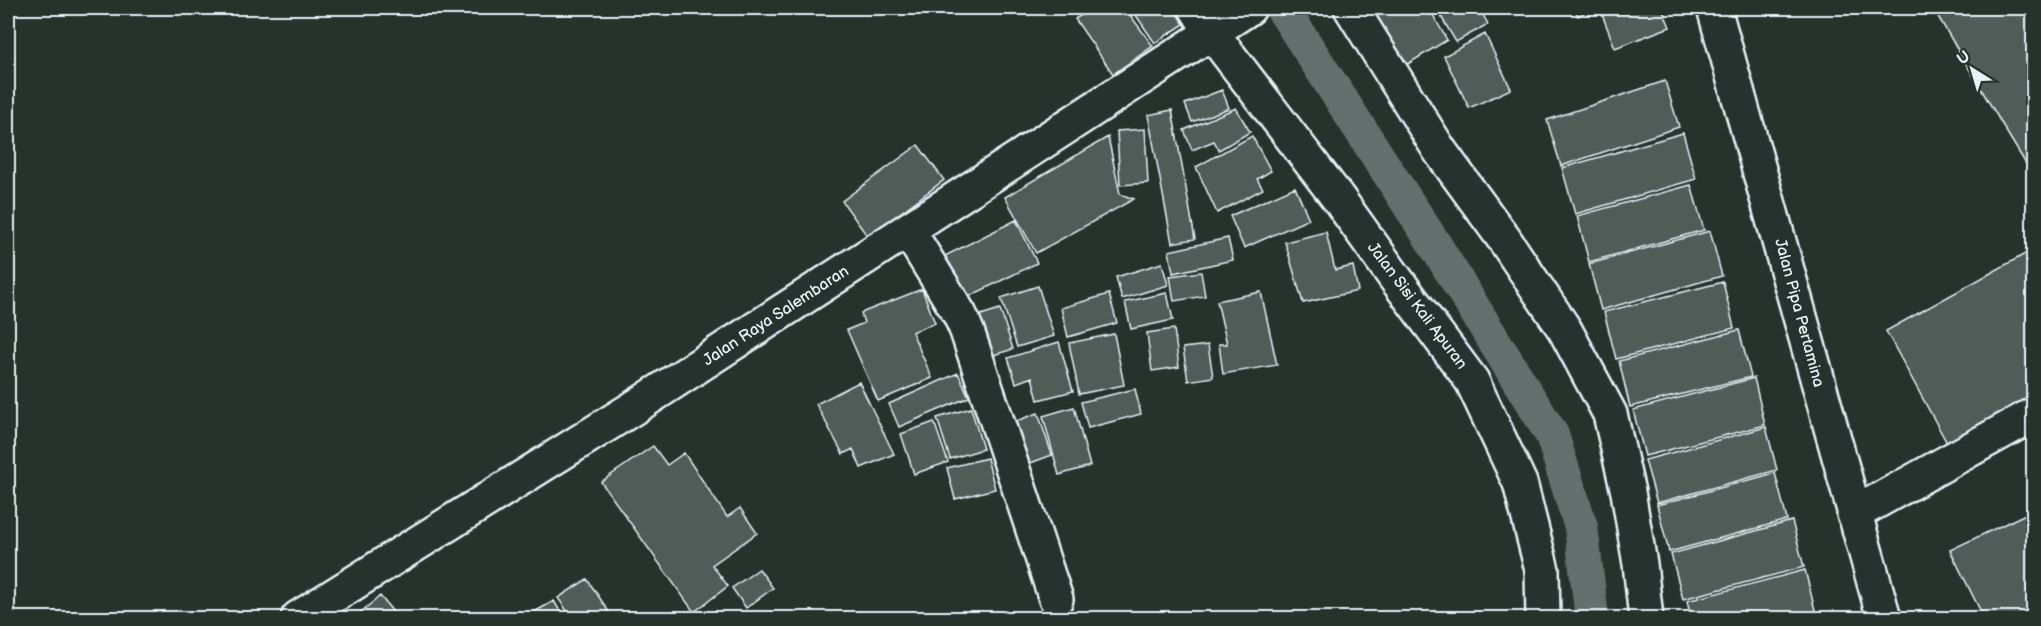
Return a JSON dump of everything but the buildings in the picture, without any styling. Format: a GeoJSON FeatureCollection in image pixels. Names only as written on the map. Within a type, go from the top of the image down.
{"type":"FeatureCollection","features":[{"type":"Feature","properties":{"kind":"street"},"geometry":{"type":"LineString","coordinates":[[1351,8],[1440,151],[1504,239],[1565,330],[1610,414],[1628,492],[1646,618]]}},
{"type":"Feature","properties":{"kind":"street","name":"Jalan Pipa Pertamina"},"geometry":{"type":"LineString","coordinates":[[1714,8],[1884,618]]}},
{"type":"Feature","properties":{"kind":"street","name":"Jalan Raya Salembaran"},"geometry":{"type":"LineString","coordinates":[[298,618],[635,407],[908,230],[1220,17]]}},
{"type":"Feature","properties":{"kind":"street","name":"Jalan Sisi Kali Apuran"},"geometry":{"type":"LineString","coordinates":[[1220,17],[1338,198],[1472,381],[1521,483],[1542,570],[1543,618]]}},
{"type":"Feature","properties":{"kind":"street"},"geometry":{"type":"LineString","coordinates":[[908,230],[964,323],[1056,599]]}},
{"type":"Feature","properties":{"kind":"street"},"geometry":{"type":"LineString","coordinates":[[1854,514],[2034,414]]}},
{"type":"Feature","properties":{"kind":"waterway"},"geometry":{"type":"LineString","coordinates":[[1282,8],[1435,245],[1552,435],[1581,527],[1592,618]]}}]}
